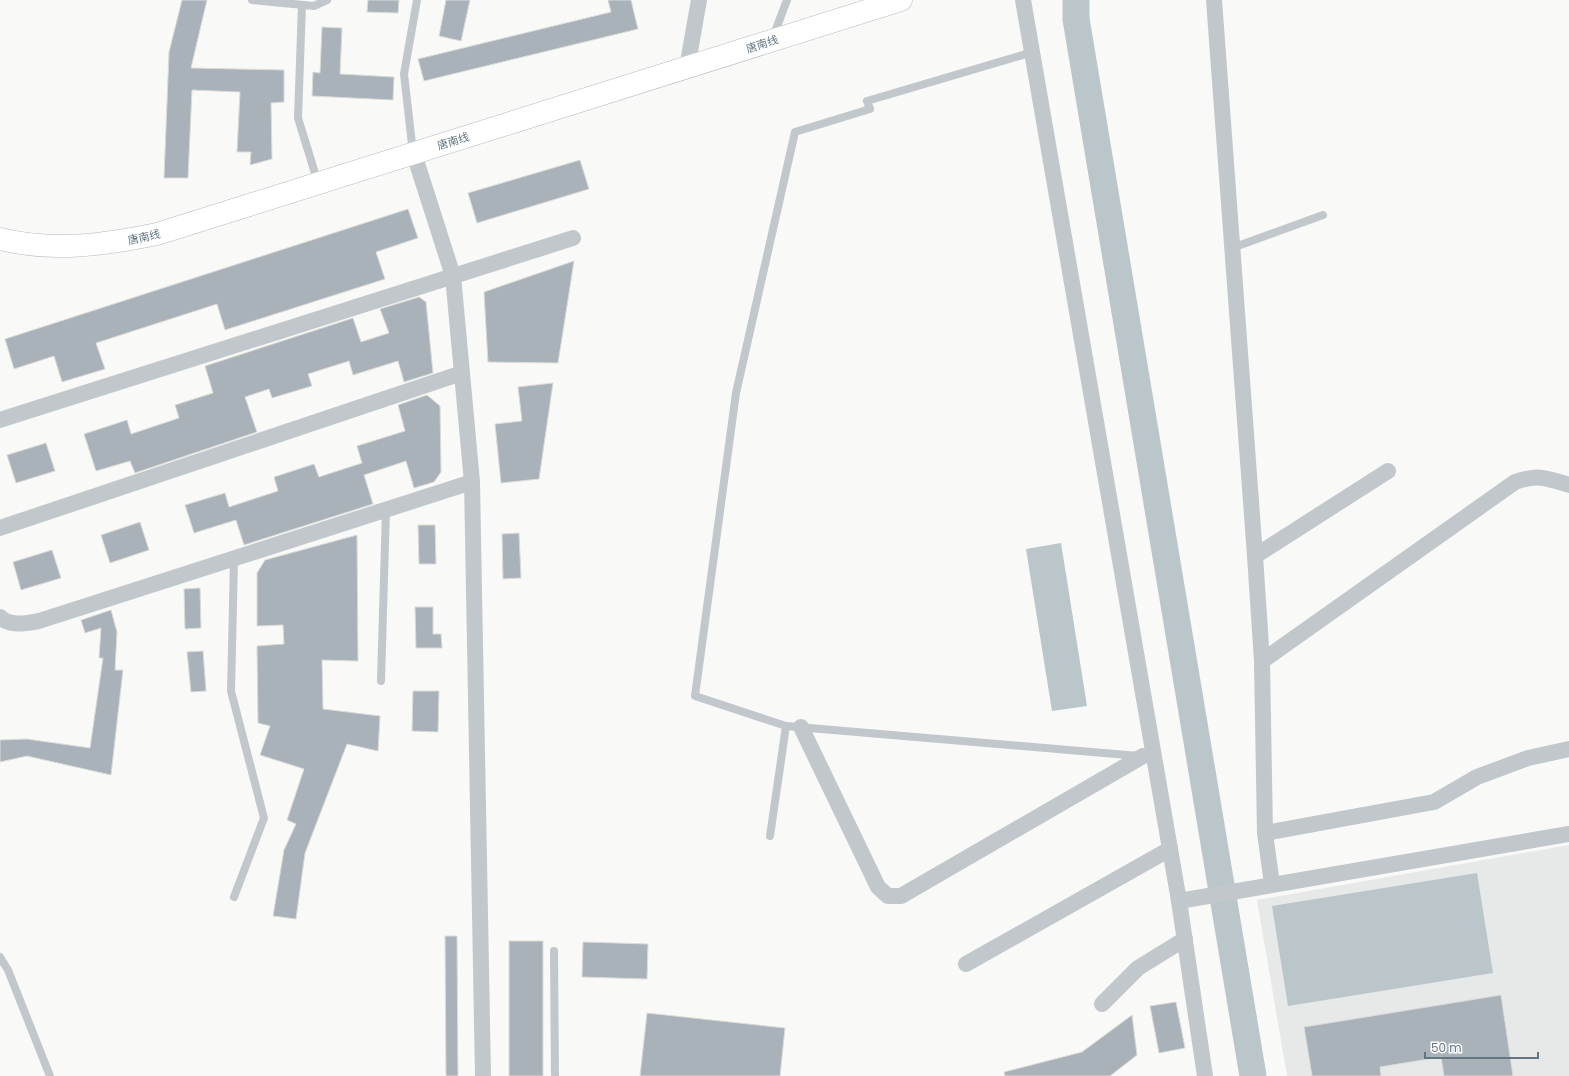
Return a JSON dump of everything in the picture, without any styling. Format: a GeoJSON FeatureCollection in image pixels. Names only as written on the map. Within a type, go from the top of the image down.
{"type":"FeatureCollection","features":[{"type":"Feature","properties":{"kind":"street"},"geometry":{"type":"LineString","coordinates":[[687,68],[699,0]]}},
{"type":"Feature","properties":{"kind":"street","name":"唐南线"},"geometry":{"type":"LineString","coordinates":[[0,239],[42,246],[84,247],[117,243],[157,234],[901,0]]}},
{"type":"Feature","properties":{"kind":"street"},"geometry":{"type":"LineString","coordinates":[[1023,0],[1149,756],[1170,850],[1179,900],[1204,1076]]}},
{"type":"Feature","properties":{"kind":"street"},"geometry":{"type":"LineString","coordinates":[[1214,0],[1262,661],[1265,833],[1272,884]]}},
{"type":"Feature","properties":{"kind":"street"},"geometry":{"type":"LineString","coordinates":[[414,154],[453,276],[472,482],[483,1076]]}},
{"type":"Feature","properties":{"kind":"street"},"geometry":{"type":"LineString","coordinates":[[0,420],[573,238]]}},
{"type":"Feature","properties":{"kind":"street"},"geometry":{"type":"LineString","coordinates":[[0,528],[462,373]]}},
{"type":"Feature","properties":{"kind":"street"},"geometry":{"type":"LineString","coordinates":[[1255,556],[1388,471]]}},
{"type":"Feature","properties":{"kind":"street"},"geometry":{"type":"LineString","coordinates":[[1262,661],[1515,482],[1530,476],[1546,478],[1569,485]]}},
{"type":"Feature","properties":{"kind":"street"},"geometry":{"type":"LineString","coordinates":[[0,617],[3,620],[19,624],[39,621],[472,482]]}},
{"type":"Feature","properties":{"kind":"street"},"geometry":{"type":"LineString","coordinates":[[793,727],[878,887],[888,896],[900,896],[1149,756]]}},
{"type":"Feature","properties":{"kind":"street"},"geometry":{"type":"LineString","coordinates":[[1265,833],[1434,802],[1477,777],[1528,758],[1569,749]]}},
{"type":"Feature","properties":{"kind":"street"},"geometry":{"type":"LineString","coordinates":[[1179,900],[1569,834]]}},
{"type":"Feature","properties":{"kind":"street"},"geometry":{"type":"LineString","coordinates":[[966,964],[1170,850]]}},
{"type":"Feature","properties":{"kind":"street"},"geometry":{"type":"LineString","coordinates":[[1102,1004],[1138,968],[1185,939]]}},
{"type":"Feature","properties":{"kind":"lane"},"geometry":{"type":"LineString","coordinates":[[252,0],[302,6],[314,6],[327,0]]}},
{"type":"Feature","properties":{"kind":"lane"},"geometry":{"type":"LineString","coordinates":[[414,154],[404,74],[417,0]]}},
{"type":"Feature","properties":{"kind":"lane"},"geometry":{"type":"LineString","coordinates":[[771,41],[787,0]]}},
{"type":"Feature","properties":{"kind":"lane"},"geometry":{"type":"LineString","coordinates":[[302,6],[298,118],[318,184]]}},
{"type":"Feature","properties":{"kind":"lane"},"geometry":{"type":"LineString","coordinates":[[1032,52],[867,101],[870,109],[795,132],[736,393],[695,696],[793,727],[1149,756]]}},
{"type":"Feature","properties":{"kind":"lane"},"geometry":{"type":"LineString","coordinates":[[1232,248],[1323,215]]}},
{"type":"Feature","properties":{"kind":"lane"},"geometry":{"type":"LineString","coordinates":[[381,681],[386,510]]}},
{"type":"Feature","properties":{"kind":"lane"},"geometry":{"type":"LineString","coordinates":[[234,559],[231,691],[264,818],[234,897]]}},
{"type":"Feature","properties":{"kind":"lane"},"geometry":{"type":"LineString","coordinates":[[770,836],[793,727]]}},
{"type":"Feature","properties":{"kind":"lane"},"geometry":{"type":"LineString","coordinates":[[554,951],[555,1076]]}},
{"type":"Feature","properties":{"kind":"lane"},"geometry":{"type":"LineString","coordinates":[[0,957],[8,970],[50,1076]]}},
{"type":"Feature","properties":{"kind":"shaded area"},"geometry":{"type":"Polygon","coordinates":[[[1061,543],[1087,706],[1052,711],[1026,549],[1061,543]]]}},
{"type":"Feature","properties":{"kind":"shaded area"},"geometry":{"type":"Polygon","coordinates":[[[1569,845],[1569,1076],[1287,1076],[1257,900],[1569,845]]]}},
{"type":"Feature","properties":{"kind":"shaded area"},"geometry":{"type":"Polygon","coordinates":[[[1477,873],[1493,973],[1288,1006],[1272,906],[1477,873]]]}},
{"type":"Feature","properties":{"kind":"building"},"geometry":{"type":"Polygon","coordinates":[[[182,0],[207,0],[191,68],[284,70],[284,102],[271,103],[272,159],[250,165],[251,152],[237,152],[240,92],[192,90],[188,178],[164,178],[169,52],[182,0]]]}},
{"type":"Feature","properties":{"kind":"building"},"geometry":{"type":"Polygon","coordinates":[[[368,0],[399,0],[398,13],[367,12],[368,0]]]}},
{"type":"Feature","properties":{"kind":"building"},"geometry":{"type":"Polygon","coordinates":[[[446,0],[470,0],[461,41],[439,36],[446,0]]]}},
{"type":"Feature","properties":{"kind":"building"},"geometry":{"type":"Polygon","coordinates":[[[608,0],[631,0],[638,29],[424,81],[418,59],[611,12],[608,0]]]}},
{"type":"Feature","properties":{"kind":"building"},"geometry":{"type":"Polygon","coordinates":[[[322,27],[342,28],[340,74],[394,77],[393,100],[312,96],[313,72],[320,73],[322,27]]]}},
{"type":"Feature","properties":{"kind":"building"},"geometry":{"type":"Polygon","coordinates":[[[580,160],[589,189],[477,223],[468,193],[580,160]]]}},
{"type":"Feature","properties":{"kind":"building"},"geometry":{"type":"Polygon","coordinates":[[[408,209],[418,238],[376,252],[385,279],[225,330],[217,304],[96,343],[105,369],[62,382],[54,356],[14,369],[5,339],[408,209]]]}},
{"type":"Feature","properties":{"kind":"building"},"geometry":{"type":"Polygon","coordinates":[[[574,261],[558,363],[488,362],[484,292],[574,261]]]}},
{"type":"Feature","properties":{"kind":"building"},"geometry":{"type":"Polygon","coordinates":[[[419,297],[426,302],[433,373],[404,382],[398,361],[353,375],[349,361],[308,374],[312,386],[272,398],[269,389],[245,397],[257,432],[135,473],[130,461],[96,471],[84,434],[127,420],[131,434],[179,418],[175,405],[213,393],[205,366],[353,318],[361,342],[389,333],[380,309],[419,297]]]}},
{"type":"Feature","properties":{"kind":"building"},"geometry":{"type":"Polygon","coordinates":[[[553,383],[539,479],[501,483],[495,424],[522,421],[518,387],[553,383]]]}},
{"type":"Feature","properties":{"kind":"building"},"geometry":{"type":"Polygon","coordinates":[[[427,395],[440,406],[441,472],[434,482],[414,488],[406,461],[364,475],[373,504],[244,545],[236,520],[194,533],[185,505],[225,493],[229,507],[278,491],[274,477],[314,464],[319,477],[362,463],[357,446],[405,431],[398,405],[427,395]]]}},
{"type":"Feature","properties":{"kind":"building"},"geometry":{"type":"Polygon","coordinates":[[[46,443],[55,471],[16,483],[7,455],[46,443]]]}},
{"type":"Feature","properties":{"kind":"building"},"geometry":{"type":"Polygon","coordinates":[[[140,522],[149,550],[110,563],[101,535],[140,522]]]}},
{"type":"Feature","properties":{"kind":"building"},"geometry":{"type":"Polygon","coordinates":[[[418,525],[435,525],[436,564],[419,564],[418,525]]]}},
{"type":"Feature","properties":{"kind":"building"},"geometry":{"type":"Polygon","coordinates":[[[519,533],[521,578],[503,579],[502,534],[519,533]]]}},
{"type":"Feature","properties":{"kind":"building"},"geometry":{"type":"Polygon","coordinates":[[[357,535],[358,661],[322,660],[323,709],[380,716],[378,751],[347,744],[305,853],[296,919],[273,916],[284,850],[296,824],[287,820],[304,769],[260,755],[270,726],[258,723],[257,646],[284,644],[283,625],[257,626],[257,573],[265,560],[357,535]]]}},
{"type":"Feature","properties":{"kind":"building"},"geometry":{"type":"Polygon","coordinates":[[[52,550],[61,578],[21,590],[13,562],[52,550]]]}},
{"type":"Feature","properties":{"kind":"building"},"geometry":{"type":"Polygon","coordinates":[[[200,588],[201,628],[185,629],[184,589],[200,588]]]}},
{"type":"Feature","properties":{"kind":"building"},"geometry":{"type":"Polygon","coordinates":[[[415,607],[433,607],[433,634],[441,634],[442,648],[416,648],[415,607]]]}},
{"type":"Feature","properties":{"kind":"building"},"geometry":{"type":"Polygon","coordinates":[[[111,610],[117,632],[115,670],[123,670],[111,775],[27,756],[0,762],[0,740],[27,739],[90,748],[103,658],[99,658],[101,628],[85,633],[81,620],[111,610]]]}},
{"type":"Feature","properties":{"kind":"building"},"geometry":{"type":"Polygon","coordinates":[[[203,651],[206,691],[191,692],[187,652],[203,651]]]}},
{"type":"Feature","properties":{"kind":"building"},"geometry":{"type":"Polygon","coordinates":[[[413,691],[439,691],[438,732],[412,731],[413,691]]]}},
{"type":"Feature","properties":{"kind":"building"},"geometry":{"type":"Polygon","coordinates":[[[445,936],[457,936],[458,1076],[446,1076],[445,936]]]}},
{"type":"Feature","properties":{"kind":"building"},"geometry":{"type":"Polygon","coordinates":[[[509,941],[543,941],[543,1076],[509,1076],[509,941]]]}},
{"type":"Feature","properties":{"kind":"building"},"geometry":{"type":"Polygon","coordinates":[[[583,942],[648,944],[647,979],[582,977],[583,942]]]}},
{"type":"Feature","properties":{"kind":"building"},"geometry":{"type":"Polygon","coordinates":[[[1501,995],[1513,1076],[1444,1076],[1441,1057],[1380,1067],[1381,1076],[1312,1076],[1304,1027],[1501,995]]]}},
{"type":"Feature","properties":{"kind":"building"},"geometry":{"type":"Polygon","coordinates":[[[1176,1002],[1185,1048],[1159,1053],[1150,1006],[1176,1002]]]}},
{"type":"Feature","properties":{"kind":"building"},"geometry":{"type":"Polygon","coordinates":[[[647,1013],[785,1028],[780,1076],[640,1076],[647,1013]]]}},
{"type":"Feature","properties":{"kind":"building"},"geometry":{"type":"Polygon","coordinates":[[[1132,1015],[1137,1055],[1110,1076],[1005,1076],[1004,1072],[1082,1052],[1132,1015]]]}},
{"type":"Feature","properties":{"kind":"waterway"},"geometry":{"type":"LineString","coordinates":[[1076,0],[1076,19],[1253,1076]]}}]}
